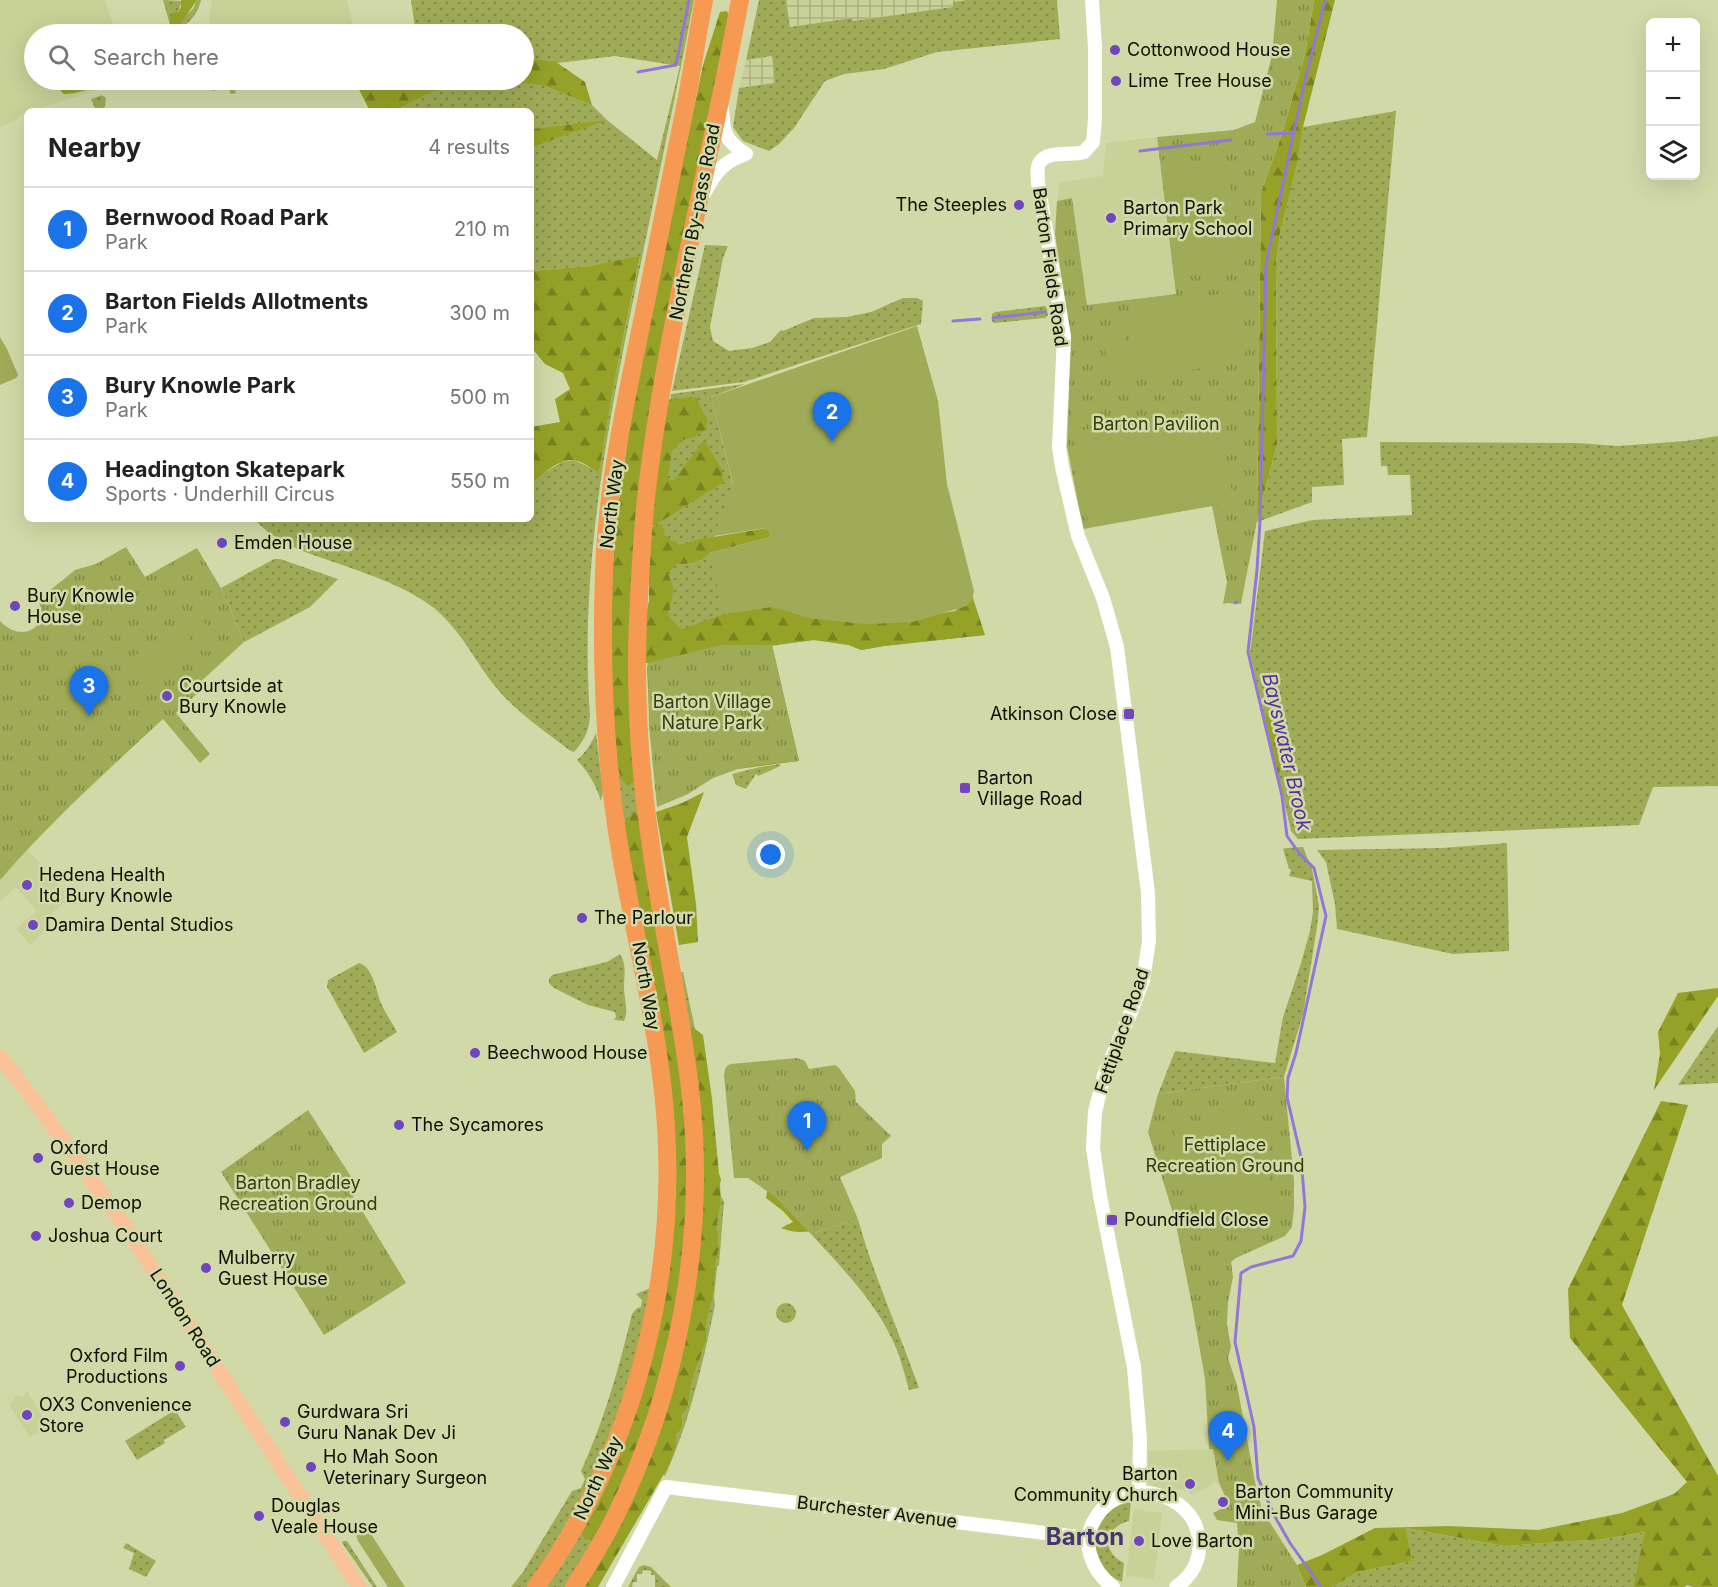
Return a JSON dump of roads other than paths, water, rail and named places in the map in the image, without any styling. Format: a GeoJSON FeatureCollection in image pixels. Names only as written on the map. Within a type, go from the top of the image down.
{"type":"FeatureCollection","features":[{"type":"Feature","properties":{"kind":"highway","name":"Northern By-pass Road"},"geometry":{"type":"LineString","coordinates":[[627,397],[704,0]]}},
{"type":"Feature","properties":{"kind":"highway","name":"Northern By-pass Road"},"geometry":{"type":"LineString","coordinates":[[654,445],[669,349],[740,0]]}},
{"type":"Feature","properties":{"kind":"highway","name":"North Way"},"geometry":{"type":"LineString","coordinates":[[536,1587],[584,1514],[611,1456],[628,1410],[650,1335],[664,1239],[667,1160],[663,1093],[616,824],[606,717],[604,569],[614,480],[627,397]]}},
{"type":"Feature","properties":{"kind":"highway","name":"North Way"},"geometry":{"type":"LineString","coordinates":[[574,1587],[615,1516],[655,1417],[670,1369],[682,1311],[692,1239],[694,1154],[690,1089],[650,839],[639,713],[638,622],[647,489],[654,445]]}},
{"type":"Feature","properties":{"kind":"main road","name":"London Road"},"geometry":{"type":"LineString","coordinates":[[0,1056],[132,1236],[359,1587]]}},
{"type":"Feature","properties":{"kind":"street","name":"Barton Fields Road"},"geometry":{"type":"LineString","coordinates":[[1092,0],[1095,54],[1093,142],[1084,152],[1052,156],[1040,161],[1038,183],[1064,336],[1059,447],[1062,467],[1078,536],[1103,598],[1114,638]]}},
{"type":"Feature","properties":{"kind":"street"},"geometry":{"type":"LineString","coordinates":[[697,208],[715,174],[724,164],[746,154],[734,146],[726,134],[723,124],[722,89]]}},
{"type":"Feature","properties":{"kind":"street","name":"Fettiplace Road"},"geometry":{"type":"LineString","coordinates":[[1114,638],[1128,729],[1148,893],[1149,941],[1141,987],[1102,1082],[1095,1112],[1093,1148],[1100,1196],[1134,1367],[1139,1431],[1140,1493]]}},
{"type":"Feature","properties":{"kind":"street","name":"Burchester Avenue"},"geometry":{"type":"LineString","coordinates":[[613,1587],[666,1487],[1087,1538]]}},
{"type":"Feature","properties":{"kind":"street"},"geometry":{"type":"LineString","coordinates":[[1113,1587],[1093,1565],[1087,1538],[1093,1521],[1105,1506],[1123,1496],[1140,1493],[1172,1500],[1182,1506],[1194,1521],[1199,1539],[1198,1560],[1189,1576],[1176,1587]]}},
{"type":"Feature","properties":{"kind":"waterway"},"geometry":{"type":"LineString","coordinates":[[638,72],[676,65],[689,0]]}},
{"type":"Feature","properties":{"kind":"waterway","name":"Bayswater Brook"},"geometry":{"type":"LineString","coordinates":[[1320,1587],[1274,1515],[1258,1478],[1254,1427],[1235,1342],[1241,1273],[1251,1267],[1293,1256],[1301,1241],[1305,1207],[1301,1157],[1287,1097],[1288,1078],[1296,1053],[1326,916],[1314,868],[1287,836],[1282,796],[1248,652],[1260,521],[1266,264],[1303,89],[1325,0]]}},
{"type":"Feature","properties":{"kind":"waterway"},"geometry":{"type":"LineString","coordinates":[[1267,134],[1294,133]]}},
{"type":"Feature","properties":{"kind":"waterway"},"geometry":{"type":"LineString","coordinates":[[1140,151],[1231,140]]}},
{"type":"Feature","properties":{"kind":"waterway"},"geometry":{"type":"LineString","coordinates":[[993,318],[1045,312]]}},
{"type":"Feature","properties":{"kind":"waterway"},"geometry":{"type":"LineString","coordinates":[[953,321],[980,319]]}},
{"type":"Feature","properties":{"kind":"place","name":"Cottonwood House"},"geometry":{"type":"Point","coordinates":[1115,50]}},
{"type":"Feature","properties":{"kind":"place","name":"Lime Tree House"},"geometry":{"type":"Point","coordinates":[1116,81]}},
{"type":"Feature","properties":{"kind":"place","name":"The Steeples"},"geometry":{"type":"Point","coordinates":[1019,205]}},
{"type":"Feature","properties":{"kind":"place","name":"Barton Park Primary School"},"geometry":{"type":"Point","coordinates":[1111,218]}},
{"type":"Feature","properties":{"kind":"place","name":"Barton Fields Allotments"},"geometry":{"type":"Point","coordinates":[832,442]}},
{"type":"Feature","properties":{"kind":"place","name":"Emden House"},"geometry":{"type":"Point","coordinates":[222,543]}},
{"type":"Feature","properties":{"kind":"place","name":"Bury Knowle House"},"geometry":{"type":"Point","coordinates":[15,606]}},
{"type":"Feature","properties":{"kind":"place","name":"Courtside at Bury Knowle"},"geometry":{"type":"Point","coordinates":[167,696]}},
{"type":"Feature","properties":{"kind":"place","name":"Atkinson Close"},"geometry":{"type":"Point","coordinates":[1129,714]}},
{"type":"Feature","properties":{"kind":"place","name":"Bury Knowle Park"},"geometry":{"type":"Point","coordinates":[89,716]}},
{"type":"Feature","properties":{"kind":"place","name":"Barton Village Road"},"geometry":{"type":"Point","coordinates":[965,788]}},
{"type":"Feature","properties":{"kind":"place","name":"Hedena Health ltd Bury Knowle"},"geometry":{"type":"Point","coordinates":[27,885]}},
{"type":"Feature","properties":{"kind":"place","name":"The Parlour"},"geometry":{"type":"Point","coordinates":[582,918]}},
{"type":"Feature","properties":{"kind":"place","name":"Damira Dental Studios"},"geometry":{"type":"Point","coordinates":[33,925]}},
{"type":"Feature","properties":{"kind":"place","name":"Beechwood House"},"geometry":{"type":"Point","coordinates":[475,1053]}},
{"type":"Feature","properties":{"kind":"place","name":"The Sycamores"},"geometry":{"type":"Point","coordinates":[399,1125]}},
{"type":"Feature","properties":{"kind":"place","name":"Bernwood Road Park"},"geometry":{"type":"Point","coordinates":[807,1151]}},
{"type":"Feature","properties":{"kind":"place","name":"Oxford Guest House"},"geometry":{"type":"Point","coordinates":[38,1158]}},
{"type":"Feature","properties":{"kind":"place","name":"Demop"},"geometry":{"type":"Point","coordinates":[69,1203]}},
{"type":"Feature","properties":{"kind":"place","name":"Poundfield Close"},"geometry":{"type":"Point","coordinates":[1112,1220]}},
{"type":"Feature","properties":{"kind":"place","name":"Joshua Court"},"geometry":{"type":"Point","coordinates":[36,1236]}},
{"type":"Feature","properties":{"kind":"place","name":"Mulberry Guest House"},"geometry":{"type":"Point","coordinates":[206,1268]}},
{"type":"Feature","properties":{"kind":"place","name":"Oxford Film Productions"},"geometry":{"type":"Point","coordinates":[180,1366]}},
{"type":"Feature","properties":{"kind":"place","name":"OX3 Convenience Store"},"geometry":{"type":"Point","coordinates":[27,1415]}},
{"type":"Feature","properties":{"kind":"place","name":"Gurdwara Sri Guru Nanak Dev Ji"},"geometry":{"type":"Point","coordinates":[285,1422]}},
{"type":"Feature","properties":{"kind":"place","name":"Headington Skatepark"},"geometry":{"type":"Point","coordinates":[1228,1461]}},
{"type":"Feature","properties":{"kind":"place","name":"Ho Mah Soon Veterinary Surgeon"},"geometry":{"type":"Point","coordinates":[311,1467]}},
{"type":"Feature","properties":{"kind":"place","name":"Barton Community Church"},"geometry":{"type":"Point","coordinates":[1190,1484]}},
{"type":"Feature","properties":{"kind":"place","name":"Barton Community Mini-Bus Garage"},"geometry":{"type":"Point","coordinates":[1223,1502]}},
{"type":"Feature","properties":{"kind":"place","name":"Douglas Veale House"},"geometry":{"type":"Point","coordinates":[259,1516]}},
{"type":"Feature","properties":{"kind":"place","name":"Love Barton"},"geometry":{"type":"Point","coordinates":[1139,1541]}},
{"type":"Feature","properties":{"kind":"district","name":"Barton"},"geometry":{"type":"Point","coordinates":[1085,1537]}},
{"type":"Feature","properties":{"kind":"park label","name":"Barton Pavilion"},"geometry":{"type":"Point","coordinates":[1156,424]}},
{"type":"Feature","properties":{"kind":"park label","name":"Barton Village Nature Park"},"geometry":{"type":"Point","coordinates":[712,712]}},
{"type":"Feature","properties":{"kind":"park label","name":"Fettiplace Recreation Ground"},"geometry":{"type":"Point","coordinates":[1225,1155]}},
{"type":"Feature","properties":{"kind":"park label","name":"Barton Bradley Recreation Ground"},"geometry":{"type":"Point","coordinates":[298,1193]}}]}
